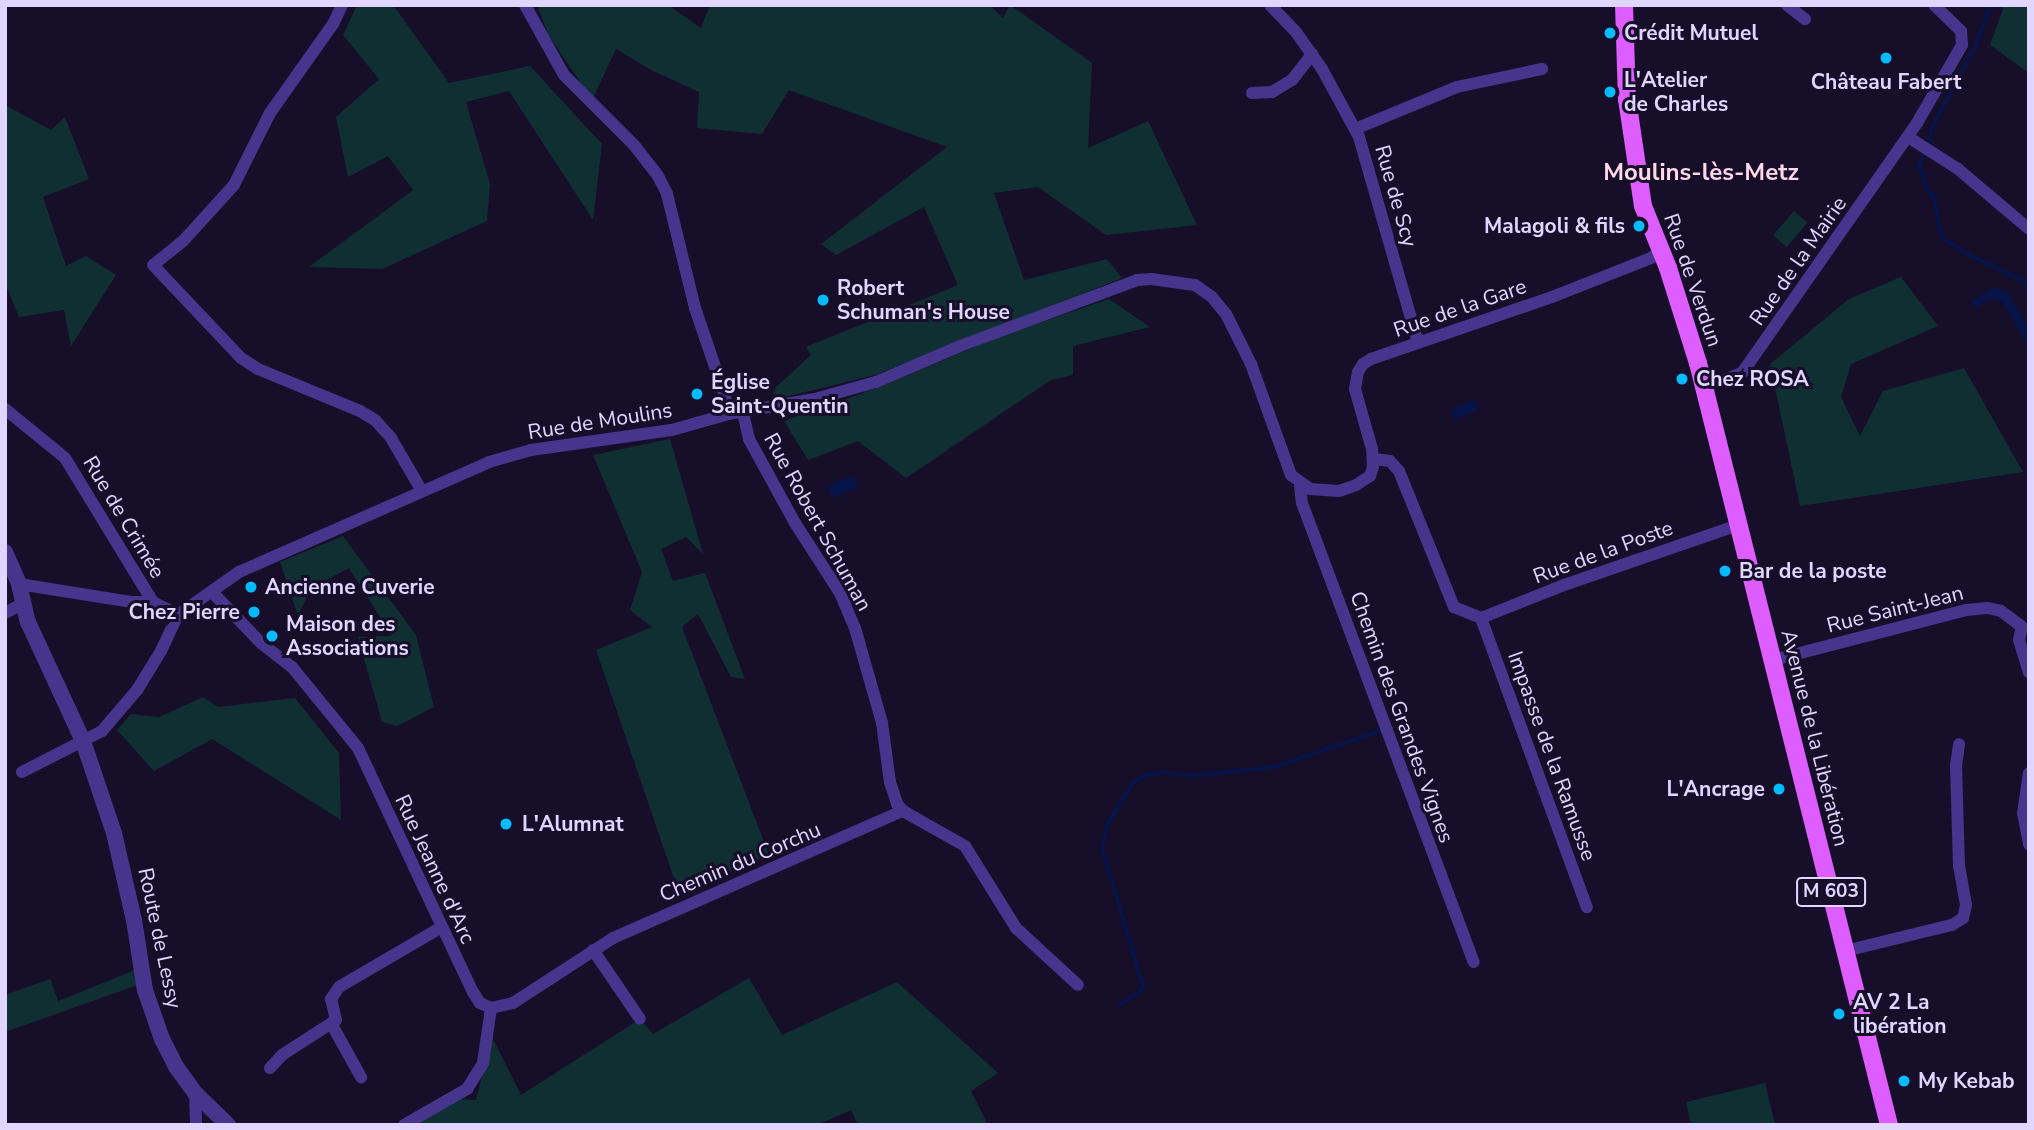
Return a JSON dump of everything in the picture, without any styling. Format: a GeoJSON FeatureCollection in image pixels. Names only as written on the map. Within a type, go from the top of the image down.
{"type":"FeatureCollection","features":[{"type":"Feature","properties":{"kind":"main road","name":"Rue de Verdun"},"geometry":{"type":"LineString","coordinates":[[1624,5],[1627,99],[1643,206],[1690,335],[1738,525]]}},
{"type":"Feature","properties":{"kind":"main road","name":"Avenue de la Libération"},"geometry":{"type":"LineString","coordinates":[[1738,525],[1889,1125]]}},
{"type":"Feature","properties":{"kind":"street"},"geometry":{"type":"LineString","coordinates":[[342,5],[333,24],[270,113],[234,186],[190,234],[153,265],[241,358],[258,369],[360,411],[374,420],[391,438],[422,491]]}},
{"type":"Feature","properties":{"kind":"street"},"geometry":{"type":"LineString","coordinates":[[524,5],[564,75],[597,111],[634,145],[658,176],[667,194],[695,308],[725,396],[727,414]]}},
{"type":"Feature","properties":{"kind":"street"},"geometry":{"type":"LineString","coordinates":[[1270,5],[1296,32],[1312,54],[1355,129]]}},
{"type":"Feature","properties":{"kind":"street"},"geometry":{"type":"LineString","coordinates":[[1787,5],[1805,19]]}},
{"type":"Feature","properties":{"kind":"street","name":"Rue de la Mairie"},"geometry":{"type":"LineString","coordinates":[[1704,387],[1742,373],[1908,137],[1962,45],[1961,31],[1934,5]]}},
{"type":"Feature","properties":{"kind":"street"},"geometry":{"type":"LineString","coordinates":[[1252,93],[1272,92],[1292,80],[1312,54]]}},
{"type":"Feature","properties":{"kind":"street","name":"Rue de Scy"},"geometry":{"type":"LineString","coordinates":[[1418,343],[1363,148],[1355,129],[1457,88],[1542,69]]}},
{"type":"Feature","properties":{"kind":"street"},"geometry":{"type":"LineString","coordinates":[[1908,137],[1958,169],[2029,229]]}},
{"type":"Feature","properties":{"kind":"street","name":"Rue de la Gare"},"geometry":{"type":"LineString","coordinates":[[1374,459],[1355,388],[1358,372],[1371,359],[1517,310],[1651,258],[1661,251]]}},
{"type":"Feature","properties":{"kind":"street","name":"Rue de Moulins"},"geometry":{"type":"LineString","coordinates":[[178,615],[259,561],[489,462],[531,450],[672,430],[727,414],[815,399],[876,382],[960,346],[1125,284],[1151,279],[1195,285],[1212,297],[1226,314],[1255,375],[1287,466],[1300,485]]}},
{"type":"Feature","properties":{"kind":"street","name":"Rue de Crimée"},"geometry":{"type":"LineString","coordinates":[[5,409],[65,458],[153,602],[178,615]]}},
{"type":"Feature","properties":{"kind":"street","name":"Rue Robert Schuman"},"geometry":{"type":"LineString","coordinates":[[743,413],[749,439],[795,523],[840,593],[855,628],[882,723],[890,782],[903,811]]}},
{"type":"Feature","properties":{"kind":"street"},"geometry":{"type":"LineString","coordinates":[[1300,485],[1323,491],[1339,491],[1370,476],[1374,459],[1390,461],[1399,471],[1454,607],[1481,618]]}},
{"type":"Feature","properties":{"kind":"street","name":"Chemin des Grandes Vignes"},"geometry":{"type":"LineString","coordinates":[[1300,485],[1302,503],[1474,962]]}},
{"type":"Feature","properties":{"kind":"street","name":"Rue de la Poste"},"geometry":{"type":"LineString","coordinates":[[1481,618],[1564,585],[1738,525]]}},
{"type":"Feature","properties":{"kind":"street","name":"Route de Lessy"},"geometry":{"type":"LineString","coordinates":[[5,552],[19,584],[22,604],[83,741],[124,869],[145,990],[172,1058],[195,1093],[228,1125]]}},
{"type":"Feature","properties":{"kind":"street"},"geometry":{"type":"LineString","coordinates":[[19,584],[131,602],[153,602]]}},
{"type":"Feature","properties":{"kind":"street","name":"Rue Jeanne d'Arc"},"geometry":{"type":"LineString","coordinates":[[212,592],[261,643],[292,667],[358,748],[440,928],[480,1003],[491,1008]]}},
{"type":"Feature","properties":{"kind":"street"},"geometry":{"type":"LineString","coordinates":[[5,613],[22,604]]}},
{"type":"Feature","properties":{"kind":"street","name":"Rue Saint-Jean"},"geometry":{"type":"LineString","coordinates":[[1773,660],[1966,610],[1988,608],[2001,611],[2025,627]]}},
{"type":"Feature","properties":{"kind":"street"},"geometry":{"type":"LineString","coordinates":[[22,772],[102,731],[137,690],[161,651],[178,615]]}},
{"type":"Feature","properties":{"kind":"street","name":"Impasse de la Ramusse"},"geometry":{"type":"LineString","coordinates":[[1481,618],[1587,907]]}},
{"type":"Feature","properties":{"kind":"street"},"geometry":{"type":"LineString","coordinates":[[2025,627],[2019,640],[2029,673]]}},
{"type":"Feature","properties":{"kind":"street"},"geometry":{"type":"LineString","coordinates":[[1845,951],[1952,925],[1963,918],[1966,905],[1959,866],[1956,766],[1958,744]]}},
{"type":"Feature","properties":{"kind":"street"},"geometry":{"type":"LineString","coordinates":[[2029,773],[2023,813],[2029,844]]}},
{"type":"Feature","properties":{"kind":"street"},"geometry":{"type":"LineString","coordinates":[[903,811],[965,846],[1016,929],[1078,985]]}},
{"type":"Feature","properties":{"kind":"street","name":"Chemin du Corchu"},"geometry":{"type":"LineString","coordinates":[[593,950],[725,887],[814,853],[903,811]]}},
{"type":"Feature","properties":{"kind":"street"},"geometry":{"type":"LineString","coordinates":[[270,1068],[282,1055],[332,1025],[337,1014],[331,999],[333,992],[440,928]]}},
{"type":"Feature","properties":{"kind":"street"},"geometry":{"type":"LineString","coordinates":[[404,1125],[467,1089],[483,1063],[491,1008],[503,1008],[513,1003],[593,950],[640,1019]]}},
{"type":"Feature","properties":{"kind":"street"},"geometry":{"type":"LineString","coordinates":[[332,1025],[361,1077]]}},
{"type":"Feature","properties":{"kind":"street"},"geometry":{"type":"LineString","coordinates":[[195,1093],[196,1125]]}},
{"type":"Feature","properties":{"kind":"green space"},"geometry":{"type":"Polygon","coordinates":[[[357,5],[388,5],[396,9],[449,83],[530,66],[602,144],[593,220],[509,91],[466,102],[490,184],[487,221],[382,269],[309,267],[413,190],[388,156],[348,177],[336,117],[379,79],[343,35],[357,5]]]}},
{"type":"Feature","properties":{"kind":"green space"},"geometry":{"type":"Polygon","coordinates":[[[537,5],[668,5],[701,28],[710,5],[990,5],[1003,18],[1010,5],[1092,63],[1088,148],[1148,121],[1197,225],[1106,235],[1038,187],[994,193],[1024,280],[1107,259],[1122,278],[875,375],[773,400],[775,388],[811,355],[806,347],[958,285],[924,207],[836,255],[821,244],[947,147],[789,90],[762,134],[697,128],[699,92],[653,71],[616,49],[592,100],[548,34],[537,5]]]}},
{"type":"Feature","properties":{"kind":"green space"},"geometry":{"type":"Polygon","coordinates":[[[1999,5],[2029,5],[2029,73],[1990,45],[2003,9],[1999,5]]]}},
{"type":"Feature","properties":{"kind":"green space"},"geometry":{"type":"Polygon","coordinates":[[[5,105],[51,130],[65,117],[89,179],[43,197],[66,266],[86,256],[116,275],[71,346],[64,310],[19,317],[5,283],[5,105]]]}},
{"type":"Feature","properties":{"kind":"green space"},"geometry":{"type":"Polygon","coordinates":[[[1794,211],[1808,223],[1787,247],[1773,235],[1794,211]]]}},
{"type":"Feature","properties":{"kind":"green space"},"geometry":{"type":"Polygon","coordinates":[[[1901,277],[1938,326],[1851,364],[1841,397],[1860,436],[1883,391],[1964,368],[2023,472],[1800,506],[1770,364],[1849,299],[1901,277]]]}},
{"type":"Feature","properties":{"kind":"green space"},"geometry":{"type":"Polygon","coordinates":[[[1109,299],[1150,327],[1073,346],[1073,375],[1051,380],[906,478],[858,441],[808,460],[784,421],[877,388],[996,338],[1109,299]]]}},
{"type":"Feature","properties":{"kind":"green space"},"geometry":{"type":"Polygon","coordinates":[[[670,439],[703,554],[686,537],[661,549],[673,581],[705,573],[745,679],[731,677],[698,614],[682,627],[769,855],[679,893],[596,650],[652,627],[630,610],[642,572],[593,455],[670,439]]]}},
{"type":"Feature","properties":{"kind":"green space"},"geometry":{"type":"Polygon","coordinates":[[[343,536],[416,635],[434,707],[397,726],[382,722],[358,637],[392,636],[349,568],[311,588],[298,615],[280,562],[343,536]]]}},
{"type":"Feature","properties":{"kind":"green space"},"geometry":{"type":"Polygon","coordinates":[[[203,697],[218,707],[295,698],[339,753],[341,820],[212,739],[154,771],[117,730],[131,714],[159,717],[203,697]]]}},
{"type":"Feature","properties":{"kind":"green space"},"geometry":{"type":"Polygon","coordinates":[[[135,970],[138,985],[5,1032],[5,995],[50,979],[58,1001],[135,970]]]}},
{"type":"Feature","properties":{"kind":"green space"},"geometry":{"type":"Polygon","coordinates":[[[749,978],[782,1035],[897,982],[998,1073],[971,1091],[988,1125],[858,1125],[851,1110],[817,1125],[404,1125],[447,1098],[476,1100],[492,1037],[521,1095],[640,1019],[653,1034],[749,978]]]}},
{"type":"Feature","properties":{"kind":"green space"},"geometry":{"type":"Polygon","coordinates":[[[1765,1083],[1775,1124],[1691,1125],[1686,1102],[1765,1083]]]}},
{"type":"Feature","properties":{"kind":"shaded area"},"geometry":{"type":"Polygon","coordinates":[[[1992,288],[2007,291],[2029,330],[2029,347],[2002,301],[1989,299],[1978,308],[1971,302],[1992,288]]]}},
{"type":"Feature","properties":{"kind":"shaded area"},"geometry":{"type":"Polygon","coordinates":[[[1474,400],[1478,410],[1455,420],[1451,409],[1474,400]]]}},
{"type":"Feature","properties":{"kind":"shaded area"},"geometry":{"type":"Polygon","coordinates":[[[853,475],[858,487],[832,498],[827,486],[853,475]]]}},
{"type":"Feature","properties":{"kind":"waterway"},"geometry":{"type":"LineString","coordinates":[[1929,143],[1931,130],[1975,47],[1991,5]]}},
{"type":"Feature","properties":{"kind":"waterway"},"geometry":{"type":"LineString","coordinates":[[1924,154],[1920,166],[1928,190],[1933,195],[1943,238],[1962,251],[2026,282],[2029,290]]}},
{"type":"Feature","properties":{"kind":"waterway"},"geometry":{"type":"LineString","coordinates":[[1120,1004],[1140,992],[1143,986],[1102,849],[1107,825],[1131,785],[1144,776],[1164,772],[1191,776],[1274,767],[1380,731]]}},
{"type":"Feature","properties":{"kind":"place","name":"Crédit Mutuel"},"geometry":{"type":"Point","coordinates":[1610,33]}},
{"type":"Feature","properties":{"kind":"place","name":"Château Fabert"},"geometry":{"type":"Point","coordinates":[1886,58]}},
{"type":"Feature","properties":{"kind":"place","name":"L'Atelier de Charles"},"geometry":{"type":"Point","coordinates":[1610,92]}},
{"type":"Feature","properties":{"kind":"place","name":"Malagoli & fils"},"geometry":{"type":"Point","coordinates":[1639,226]}},
{"type":"Feature","properties":{"kind":"place","name":"Robert Schuman's House"},"geometry":{"type":"Point","coordinates":[823,300]}},
{"type":"Feature","properties":{"kind":"place","name":"Chez ROSA"},"geometry":{"type":"Point","coordinates":[1682,379]}},
{"type":"Feature","properties":{"kind":"place","name":"Église Saint-Quentin"},"geometry":{"type":"Point","coordinates":[697,394]}},
{"type":"Feature","properties":{"kind":"place","name":"Bar de la poste"},"geometry":{"type":"Point","coordinates":[1725,571]}},
{"type":"Feature","properties":{"kind":"place","name":"Ancienne Cuverie"},"geometry":{"type":"Point","coordinates":[251,587]}},
{"type":"Feature","properties":{"kind":"place","name":"Chez Pierre"},"geometry":{"type":"Point","coordinates":[254,612]}},
{"type":"Feature","properties":{"kind":"place","name":"Maison des Associations"},"geometry":{"type":"Point","coordinates":[272,636]}},
{"type":"Feature","properties":{"kind":"place","name":"L'Ancrage"},"geometry":{"type":"Point","coordinates":[1779,789]}},
{"type":"Feature","properties":{"kind":"place","name":"L'Alumnat"},"geometry":{"type":"Point","coordinates":[506,824]}},
{"type":"Feature","properties":{"kind":"place","name":"AV 2 La libération"},"geometry":{"type":"Point","coordinates":[1839,1014]}},
{"type":"Feature","properties":{"kind":"place","name":"My Kebab"},"geometry":{"type":"Point","coordinates":[1904,1081]}},
{"type":"Feature","properties":{"kind":"district","name":"Moulins-lès-Metz"},"geometry":{"type":"Point","coordinates":[1701,173]}}]}
